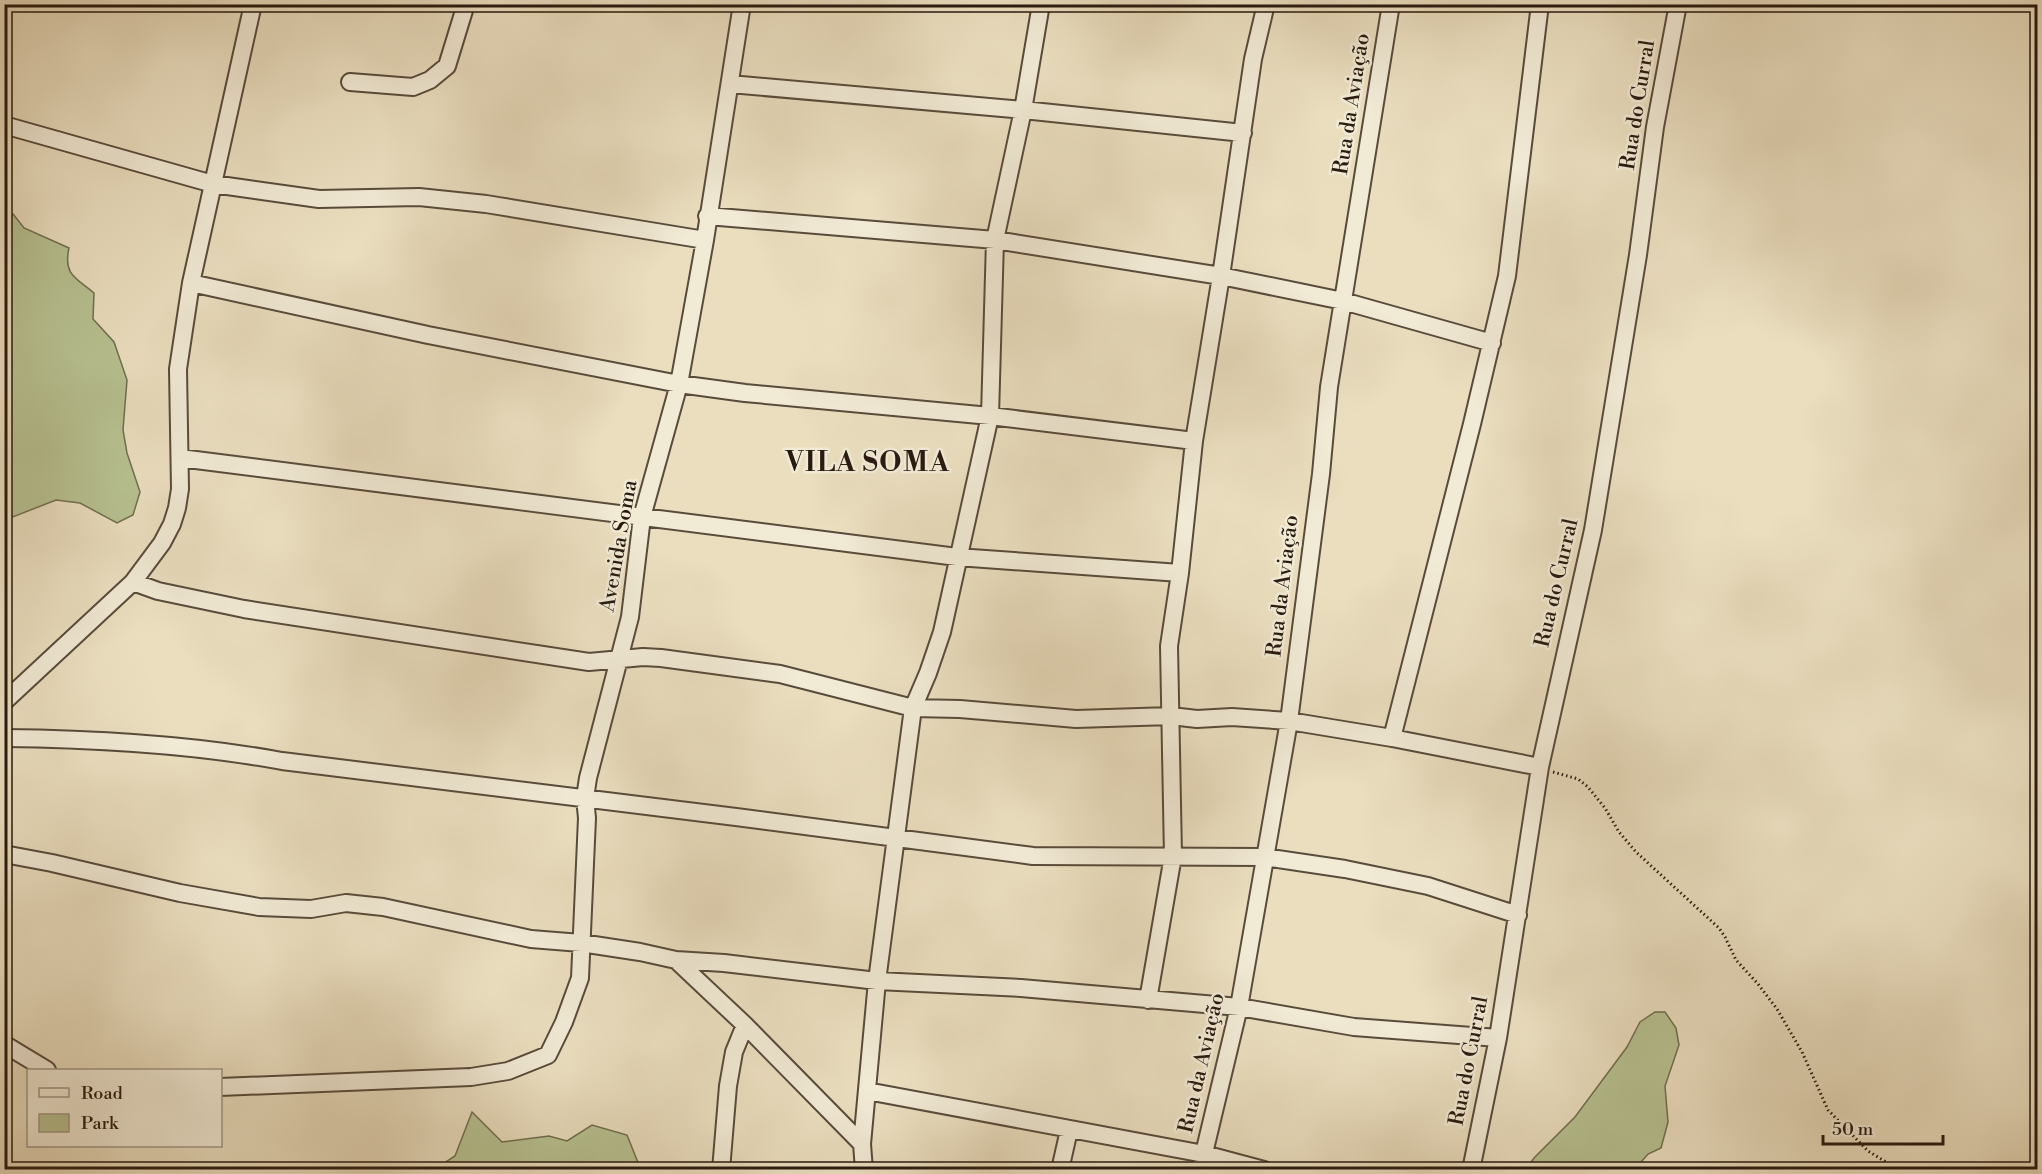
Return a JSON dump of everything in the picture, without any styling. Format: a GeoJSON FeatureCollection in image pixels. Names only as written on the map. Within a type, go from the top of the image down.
{"type":"FeatureCollection","features":[{"type":"Feature","properties":{"kind":"street"},"geometry":{"type":"LineString","coordinates":[[4,702],[133,582],[150,561],[172,524],[180,489],[178,369],[191,283],[253,4]]}},
{"type":"Feature","properties":{"kind":"street"},"geometry":{"type":"LineString","coordinates":[[350,81],[413,87],[430,80],[447,66],[466,4]]}},
{"type":"Feature","properties":{"kind":"street","name":"Avenida Soma"},"geometry":{"type":"LineString","coordinates":[[222,1087],[471,1077],[508,1071],[548,1055],[564,1022],[580,978],[587,818],[585,798],[588,778],[630,617],[642,517],[679,384],[705,240],[742,4]]}},
{"type":"Feature","properties":{"kind":"street"},"geometry":{"type":"LineString","coordinates":[[864,1170],[862,1144],[877,981],[913,708],[942,632],[990,416],[995,240],[1023,110],[1041,4]]}},
{"type":"Feature","properties":{"kind":"street"},"geometry":{"type":"LineString","coordinates":[[1148,1000],[1173,856],[1169,646],[1180,573],[1194,441],[1253,59],[1266,4]]}},
{"type":"Feature","properties":{"kind":"street","name":"Rua da Aviação"},"geometry":{"type":"LineString","coordinates":[[1202,1162],[1239,1007],[1289,721],[1321,474],[1329,387],[1391,4]]}},
{"type":"Feature","properties":{"kind":"street"},"geometry":{"type":"LineString","coordinates":[[1392,738],[1507,276],[1540,4]]}},
{"type":"Feature","properties":{"kind":"street","name":"Rua do Curral"},"geometry":{"type":"LineString","coordinates":[[1471,1170],[1498,1038],[1540,767],[1593,530],[1638,255],[1655,127],[1678,4]]}},
{"type":"Feature","properties":{"kind":"street"},"geometry":{"type":"LineString","coordinates":[[730,84],[1023,110],[1243,133]]}},
{"type":"Feature","properties":{"kind":"street"},"geometry":{"type":"LineString","coordinates":[[4,125],[213,184],[319,199],[419,197],[486,204],[705,240]]}},
{"type":"Feature","properties":{"kind":"street"},"geometry":{"type":"LineString","coordinates":[[708,216],[995,240],[1221,276],[1343,301],[1492,343]]}},
{"type":"Feature","properties":{"kind":"street"},"geometry":{"type":"LineString","coordinates":[[191,283],[428,335],[679,384],[745,393],[990,416],[1194,441]]}},
{"type":"Feature","properties":{"kind":"street"},"geometry":{"type":"LineString","coordinates":[[180,458],[957,557],[1180,573]]}},
{"type":"Feature","properties":{"kind":"street"},"geometry":{"type":"LineString","coordinates":[[133,582],[158,591],[244,609],[589,662],[643,657],[661,658],[780,674],[913,708],[960,709],[1076,719],[1172,716],[1197,719],[1232,717],[1289,721],[1392,738],[1540,767]]}},
{"type":"Feature","properties":{"kind":"street"},"geometry":{"type":"LineString","coordinates":[[4,738],[89,739],[227,751],[282,761],[1033,856],[1264,857],[1345,869],[1428,886],[1518,915]]}},
{"type":"Feature","properties":{"kind":"street"},"geometry":{"type":"LineString","coordinates":[[4,854],[52,862],[180,893],[259,907],[311,909],[346,903],[383,907],[531,939],[581,943],[676,960],[724,963],[877,981],[1021,988],[1239,1007],[1354,1027],[1498,1038]]}},
{"type":"Feature","properties":{"kind":"street"},"geometry":{"type":"LineString","coordinates":[[676,960],[745,1025],[862,1144]]}},
{"type":"Feature","properties":{"kind":"street"},"geometry":{"type":"LineString","coordinates":[[721,1170],[728,1086],[734,1052],[745,1025]]}},
{"type":"Feature","properties":{"kind":"street"},"geometry":{"type":"LineString","coordinates":[[4,1044],[44,1069]]}},
{"type":"Feature","properties":{"kind":"street"},"geometry":{"type":"LineString","coordinates":[[867,1091],[1069,1130],[1202,1162],[1264,1170]]}},
{"type":"Feature","properties":{"kind":"street"},"geometry":{"type":"LineString","coordinates":[[1060,1170],[1069,1130]]}},
{"type":"Feature","properties":{"kind":"path"},"geometry":{"type":"LineString","coordinates":[[1540,767],[1578,779],[1588,787],[1636,852],[1719,928],[1736,960],[1777,1009],[1802,1052],[1828,1110],[1868,1151],[1899,1170]]}},
{"type":"Feature","properties":{"kind":"green space"},"geometry":{"type":"Polygon","coordinates":[[[4,212],[13,214],[24,228],[69,248],[68,264],[72,275],[94,293],[93,319],[114,342],[127,380],[123,430],[127,453],[140,492],[133,515],[117,523],[80,503],[56,500],[5,520],[4,212]]]}},
{"type":"Feature","properties":{"kind":"green space"},"geometry":{"type":"Polygon","coordinates":[[[1655,1012],[1665,1012],[1676,1028],[1679,1045],[1665,1086],[1668,1122],[1661,1148],[1648,1154],[1635,1169],[1526,1169],[1575,1117],[1627,1047],[1640,1022],[1655,1012]]]}},
{"type":"Feature","properties":{"kind":"green space"},"geometry":{"type":"Polygon","coordinates":[[[472,1112],[502,1142],[549,1136],[567,1141],[592,1125],[627,1135],[639,1169],[435,1169],[455,1156],[472,1112]]]}},
{"type":"Feature","properties":{"kind":"green space"},"geometry":{"type":"Polygon","coordinates":[[[353,1164],[370,1168],[386,1166],[400,1169],[343,1169],[353,1164]]]}},
{"type":"Feature","properties":{"kind":"district","name":"VILA SOMA"},"geometry":{"type":"Point","coordinates":[868,463]}}]}
